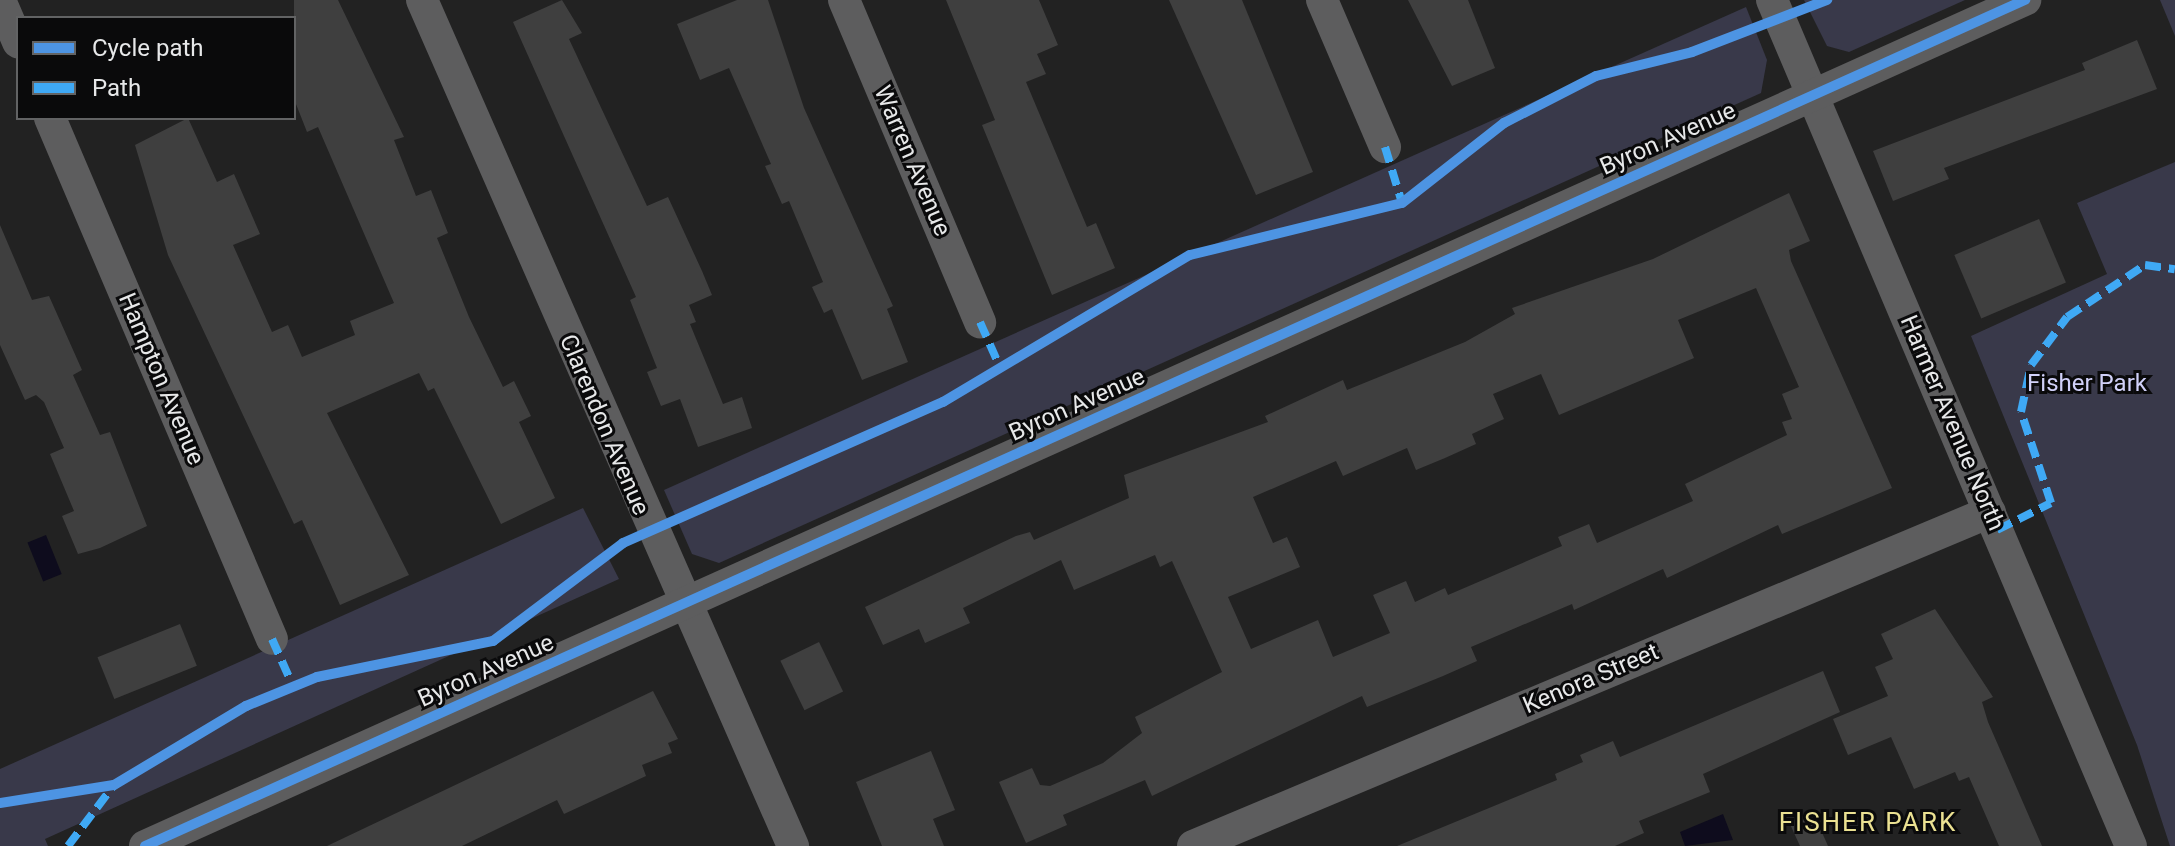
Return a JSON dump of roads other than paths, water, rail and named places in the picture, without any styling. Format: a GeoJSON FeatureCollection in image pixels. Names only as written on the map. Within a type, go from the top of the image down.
{"type":"FeatureCollection","features":[{"type":"Feature","properties":{"kind":"street"},"geometry":{"type":"LineString","coordinates":[[0,0],[16,37]]}},
{"type":"Feature","properties":{"kind":"street","name":"Clarendon Avenue"},"geometry":{"type":"LineString","coordinates":[[422,0],[793,846]]}},
{"type":"Feature","properties":{"kind":"street","name":"Warren Avenue"},"geometry":{"type":"LineString","coordinates":[[844,0],[980,322]]}},
{"type":"Feature","properties":{"kind":"street"},"geometry":{"type":"LineString","coordinates":[[1322,0],[1385,147]]}},
{"type":"Feature","properties":{"kind":"street","name":"Harmer Avenue North"},"geometry":{"type":"LineString","coordinates":[[1772,0],[2131,846]]}},
{"type":"Feature","properties":{"kind":"street","name":"Byron Avenue"},"geometry":{"type":"LineString","coordinates":[[145,846],[2025,0]]}},
{"type":"Feature","properties":{"kind":"street","name":"Hampton Avenue"},"geometry":{"type":"LineString","coordinates":[[51,120],[272,639]]}},
{"type":"Feature","properties":{"kind":"street","name":"Kenora Street"},"geometry":{"type":"LineString","coordinates":[[1193,846],[1990,512]]}},
{"type":"Feature","properties":{"kind":"district","name":"FISHER PARK"},"geometry":{"type":"Point","coordinates":[1868,823]}},
{"type":"Feature","properties":{"kind":"park label","name":"Fisher Park"},"geometry":{"type":"Point","coordinates":[2087,384]}}]}
